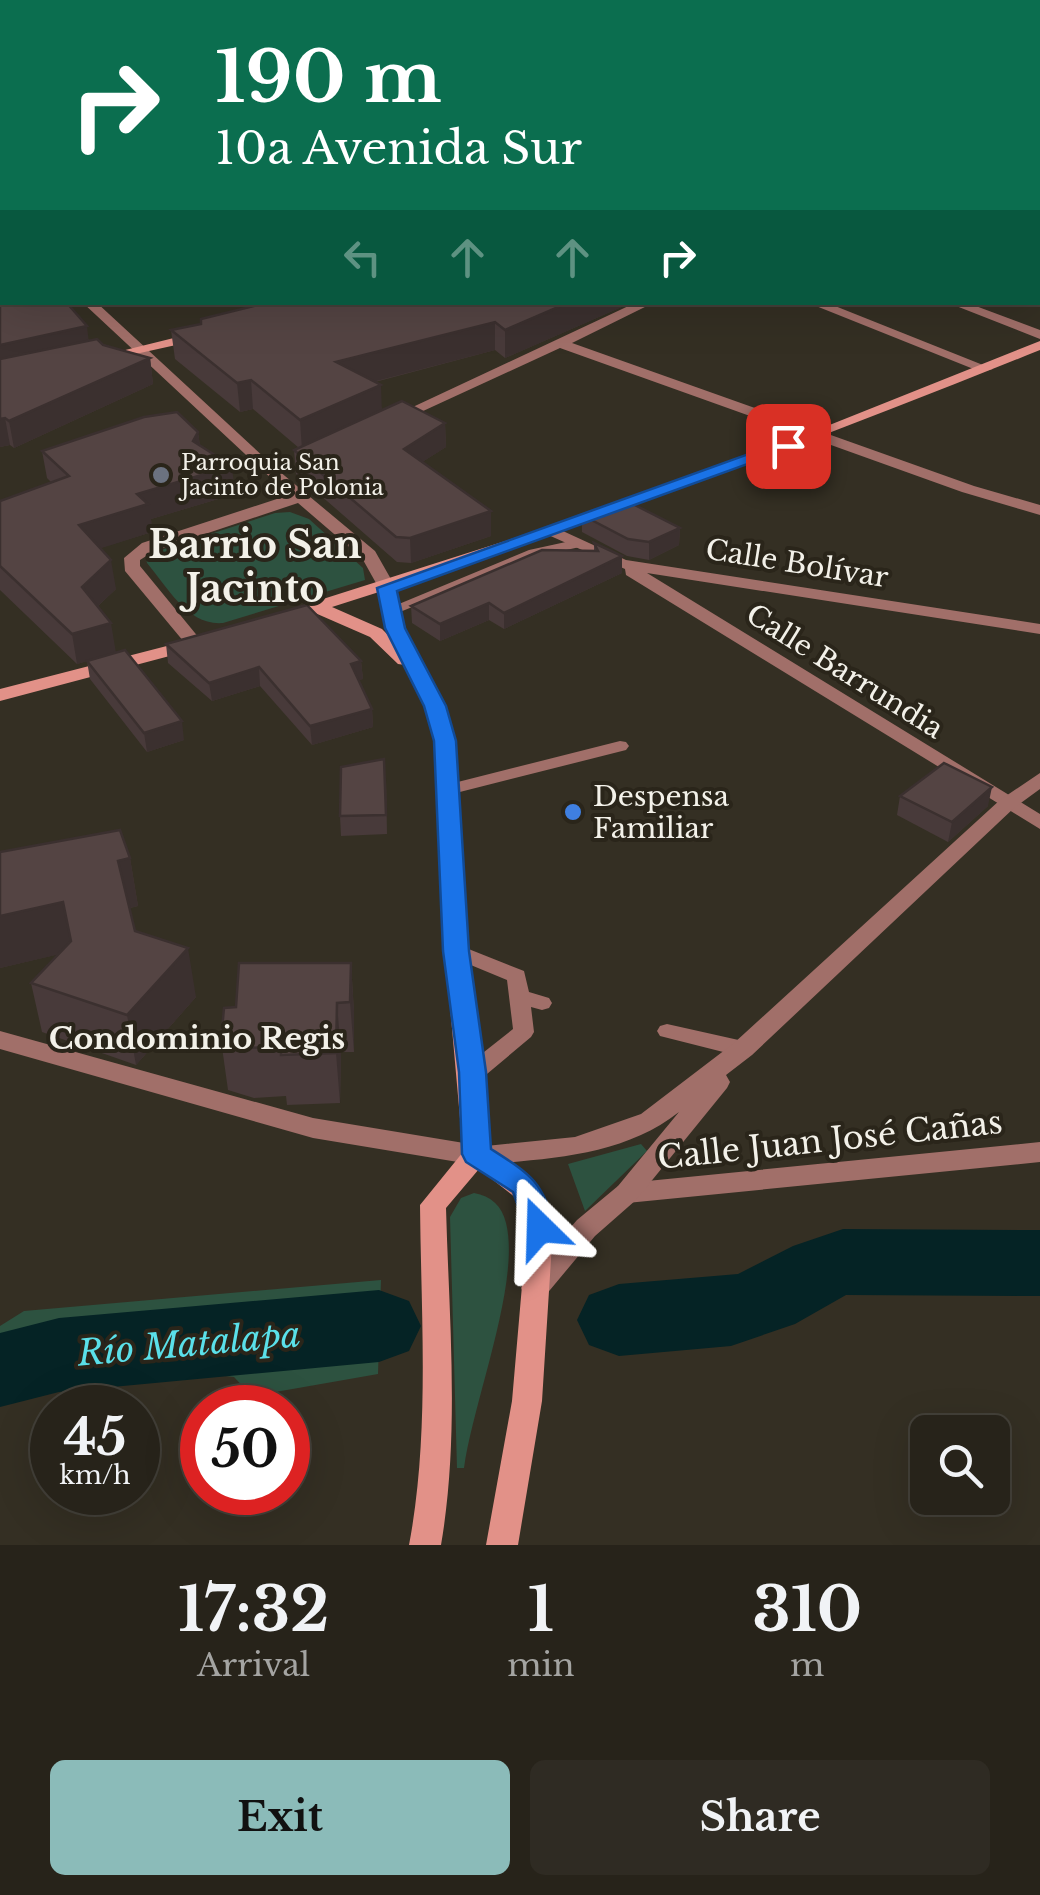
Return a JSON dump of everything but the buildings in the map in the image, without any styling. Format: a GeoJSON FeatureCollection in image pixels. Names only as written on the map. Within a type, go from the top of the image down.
{"type":"FeatureCollection","features":[{"type":"Feature","properties":{"kind":"main road"},"geometry":{"type":"LineString","coordinates":[[80,362],[212,333]]}},
{"type":"Feature","properties":{"kind":"main road"},"geometry":{"type":"LineString","coordinates":[[265,623],[387,588],[552,531],[822,434],[1040,346]]}},
{"type":"Feature","properties":{"kind":"main road"},"geometry":{"type":"LineString","coordinates":[[387,588],[390,611],[435,706],[445,741],[456,951],[472,1072],[476,1154],[445,1187],[433,1205],[431,1220],[436,1364],[432,1506],[425,1545]]}},
{"type":"Feature","properties":{"kind":"main road"},"geometry":{"type":"LineString","coordinates":[[318,608],[376,633],[416,672]]}},
{"type":"Feature","properties":{"kind":"main road"},"geometry":{"type":"LineString","coordinates":[[0,695],[204,641]]}},
{"type":"Feature","properties":{"kind":"main road"},"geometry":{"type":"LineString","coordinates":[[476,1154],[523,1184],[533,1200],[540,1228],[527,1401],[502,1545]]}},
{"type":"Feature","properties":{"kind":"street"},"geometry":{"type":"LineString","coordinates":[[91,305],[273,474],[369,554],[387,588]]}},
{"type":"Feature","properties":{"kind":"street"},"geometry":{"type":"LineString","coordinates":[[381,425],[643,305]]}},
{"type":"Feature","properties":{"kind":"street"},"geometry":{"type":"LineString","coordinates":[[820,305],[986,369]]}},
{"type":"Feature","properties":{"kind":"street"},"geometry":{"type":"LineString","coordinates":[[960,305],[1040,334]]}},
{"type":"Feature","properties":{"kind":"street"},"geometry":{"type":"LineString","coordinates":[[560,343],[822,434],[968,490],[1040,510]]}},
{"type":"Feature","properties":{"kind":"street"},"geometry":{"type":"LineString","coordinates":[[273,474],[291,466]]}},
{"type":"Feature","properties":{"kind":"street"},"geometry":{"type":"LineString","coordinates":[[204,641],[132,567],[132,558],[152,545],[300,497]]}},
{"type":"Feature","properties":{"kind":"street","name":"Calle Bolívar"},"geometry":{"type":"LineString","coordinates":[[552,531],[622,564],[1040,628]]}},
{"type":"Feature","properties":{"kind":"street","name":"Calle Barrundia"},"geometry":{"type":"LineString","coordinates":[[622,564],[1040,822]]}},
{"type":"Feature","properties":{"kind":"street"},"geometry":{"type":"LineString","coordinates":[[0,1040],[313,1128],[476,1154],[576,1147],[626,1133],[678,1102],[744,1049],[1007,804],[1040,779]]}},
{"type":"Feature","properties":{"kind":"street"},"geometry":{"type":"LineString","coordinates":[[534,1290],[586,1228],[627,1193],[744,1049]]}},
{"type":"Feature","properties":{"kind":"street","name":"Calle Juan José Cañas"},"geometry":{"type":"LineString","coordinates":[[627,1193],[1040,1152]]}},
{"type":"Feature","properties":{"kind":"lane"},"geometry":{"type":"LineString","coordinates":[[390,611],[534,554],[575,544]]}},
{"type":"Feature","properties":{"kind":"lane"},"geometry":{"type":"LineString","coordinates":[[448,790],[620,746]]}},
{"type":"Feature","properties":{"kind":"lane"},"geometry":{"type":"LineString","coordinates":[[456,951],[518,976],[524,1032],[472,1072]]}},
{"type":"Feature","properties":{"kind":"lane"},"geometry":{"type":"LineString","coordinates":[[520,998],[542,1003]]}},
{"type":"Feature","properties":{"kind":"lane"},"geometry":{"type":"LineString","coordinates":[[667,1031],[744,1049]]}},
{"type":"Feature","properties":{"kind":"green space"},"geometry":{"type":"Polygon","coordinates":[[[290,512],[309,519],[363,568],[365,580],[223,623],[189,612],[147,563],[146,558],[158,551],[275,513],[290,512]]]}},
{"type":"Feature","properties":{"kind":"green space"},"geometry":{"type":"Polygon","coordinates":[[[641,1144],[647,1151],[585,1211],[568,1164],[641,1144]]]}},
{"type":"Feature","properties":{"kind":"green space"},"geometry":{"type":"Polygon","coordinates":[[[474,1193],[491,1199],[499,1207],[506,1223],[509,1248],[494,1343],[464,1468],[457,1468],[450,1217],[461,1198],[474,1193]]]}},
{"type":"Feature","properties":{"kind":"green space"},"geometry":{"type":"Polygon","coordinates":[[[381,1280],[378,1374],[310,1386],[242,1385],[234,1377],[193,1372],[79,1385],[30,1385],[30,1391],[17,1392],[0,1402],[0,1326],[24,1311],[381,1280]]]}},
{"type":"Feature","properties":{"kind":"waterway","name":"Río Matalapa"},"geometry":{"type":"LineString","coordinates":[[619,1320],[731,1311],[766,1299],[843,1262],[1040,1263]]}},
{"type":"Feature","properties":{"kind":"waterway","name":"Río Matalapa"},"geometry":{"type":"LineString","coordinates":[[0,1370],[59,1355],[379,1326]]}},
{"type":"Feature","properties":{"kind":"place","name":"Parroquia San Jacinto de Polonia"},"geometry":{"type":"Point","coordinates":[161,475]}},
{"type":"Feature","properties":{"kind":"place","name":"Despensa Familiar"},"geometry":{"type":"Point","coordinates":[573,812]}},
{"type":"Feature","properties":{"kind":"district","name":"Barrio San Jacinto"},"geometry":{"type":"Point","coordinates":[255,567]}},
{"type":"Feature","properties":{"kind":"district","name":"Condominio Regis"},"geometry":{"type":"Point","coordinates":[197,1039]}},
{"type":"Feature","properties":{"kind":"route"},"geometry":{"type":"LineString","coordinates":[[540,1228],[533,1200],[523,1184],[476,1154],[472,1072],[456,951],[445,741],[435,706],[395,628],[387,588],[788,446]]}}]}
